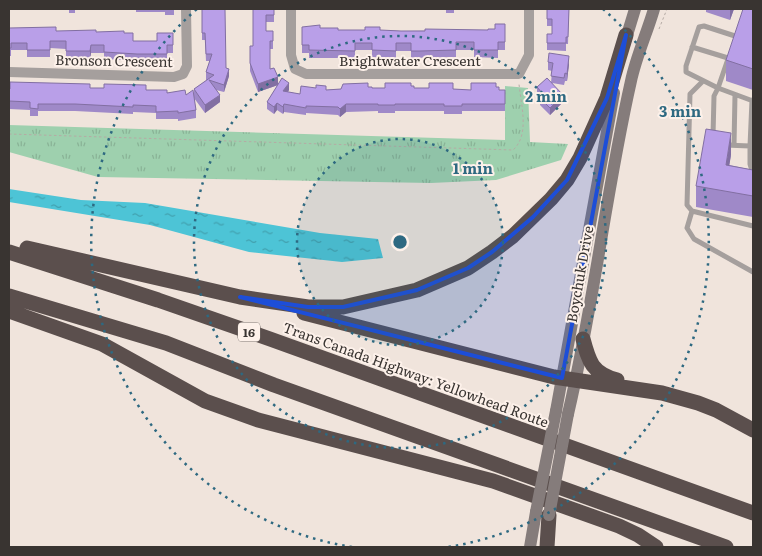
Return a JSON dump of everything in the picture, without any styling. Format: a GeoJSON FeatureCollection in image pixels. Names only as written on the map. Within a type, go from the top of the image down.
{"type":"FeatureCollection","features":[{"type":"Feature","properties":{"kind":"highway"},"geometry":{"type":"LineString","coordinates":[[240,297],[308,307],[344,308],[416,290],[468,268],[492,252],[514,236],[567,180],[580,158],[607,98],[626,35]]}},
{"type":"Feature","properties":{"kind":"highway"},"geometry":{"type":"LineString","coordinates":[[9,244],[240,297],[569,379],[662,393]]}},
{"type":"Feature","properties":{"kind":"highway","name":"Trans Canada Highway: Yellowhead Route"},"geometry":{"type":"LineString","coordinates":[[9,252],[158,300],[270,339],[753,513]]}},
{"type":"Feature","properties":{"kind":"highway"},"geometry":{"type":"LineString","coordinates":[[9,296],[166,343],[274,385],[726,547]]}},
{"type":"Feature","properties":{"kind":"highway"},"geometry":{"type":"LineString","coordinates":[[9,311],[102,344],[205,401],[258,420],[493,481],[619,526],[638,535],[656,547]]}},
{"type":"Feature","properties":{"kind":"highway"},"geometry":{"type":"LineString","coordinates":[[583,339],[593,368],[601,374],[698,403],[716,410],[753,430]]}},
{"type":"Feature","properties":{"kind":"highway"},"geometry":{"type":"LineString","coordinates":[[543,513],[545,547]]}},
{"type":"Feature","properties":{"kind":"main road","name":"Boychuk Drive"},"geometry":{"type":"LineString","coordinates":[[530,547],[543,513],[569,379],[610,109],[626,35],[635,9]]}},
{"type":"Feature","properties":{"kind":"main road","name":"Boychuk Drive"},"geometry":{"type":"LineString","coordinates":[[569,379],[583,339],[631,79],[654,9]]}},
{"type":"Feature","properties":{"kind":"street","name":"Bronson Crescent"},"geometry":{"type":"LineString","coordinates":[[9,72],[174,77],[183,74],[187,66],[186,9]]}},
{"type":"Feature","properties":{"kind":"street","name":"Brightwater Crescent"},"geometry":{"type":"LineString","coordinates":[[291,9],[290,54],[294,69],[306,74],[519,74],[529,55],[529,9]]}},
{"type":"Feature","properties":{"kind":"lane"},"geometry":{"type":"LineString","coordinates":[[735,36],[701,26],[698,29],[692,46],[686,72],[718,88],[752,101],[750,164],[753,174]]}},
{"type":"Feature","properties":{"kind":"lane"},"geometry":{"type":"LineString","coordinates":[[733,44],[738,27]]}},
{"type":"Feature","properties":{"kind":"lane"},"geometry":{"type":"LineString","coordinates":[[692,46],[728,58]]}},
{"type":"Feature","properties":{"kind":"lane"},"geometry":{"type":"LineString","coordinates":[[730,51],[714,96],[714,143],[750,146]]}},
{"type":"Feature","properties":{"kind":"lane"},"geometry":{"type":"LineString","coordinates":[[703,81],[690,94],[687,205],[692,211],[753,226]]}},
{"type":"Feature","properties":{"kind":"lane"},"geometry":{"type":"LineString","coordinates":[[734,145],[736,95]]}},
{"type":"Feature","properties":{"kind":"lane"},"geometry":{"type":"LineString","coordinates":[[692,211],[687,228],[694,239],[753,272]]}},
{"type":"Feature","properties":{"kind":"path"},"geometry":{"type":"LineString","coordinates":[[9,134],[513,150],[521,143],[523,127],[519,86]]}},
{"type":"Feature","properties":{"kind":"highlighted area"},"geometry":{"type":"Polygon","coordinates":[[[626,35],[562,378],[240,297],[308,307],[343,307],[417,290],[468,268],[492,252],[533,217],[567,180],[607,98],[626,35]]]}},
{"type":"Feature","properties":{"kind":"green space"},"geometry":{"type":"Polygon","coordinates":[[[505,86],[528,88],[530,142],[568,144],[561,160],[496,180],[431,183],[98,177],[9,152],[9,125],[505,140],[505,86]]]}},
{"type":"Feature","properties":{"kind":"water"},"geometry":{"type":"Polygon","coordinates":[[[9,189],[81,200],[145,203],[320,233],[378,239],[383,258],[342,262],[249,252],[150,225],[9,202],[9,189]]]}},
{"type":"Feature","properties":{"kind":"building"},"geometry":{"type":"Polygon","coordinates":[[[202,9],[225,9],[226,68],[229,69],[224,85],[209,80],[220,95],[205,105],[194,89],[214,75],[206,72],[212,54],[206,54],[205,33],[202,33],[202,9]]]}},
{"type":"Feature","properties":{"kind":"building"},"geometry":{"type":"Polygon","coordinates":[[[253,9],[274,9],[274,15],[266,15],[266,31],[273,31],[273,41],[270,41],[270,69],[274,68],[278,77],[258,84],[250,63],[250,46],[253,46],[253,9]]]}},
{"type":"Feature","properties":{"kind":"building"},"geometry":{"type":"Polygon","coordinates":[[[547,9],[569,9],[566,43],[547,43],[547,34],[552,34],[552,19],[547,19],[547,9]]]}},
{"type":"Feature","properties":{"kind":"building"},"geometry":{"type":"Polygon","coordinates":[[[743,9],[753,9],[753,69],[726,60],[743,9]]]}},
{"type":"Feature","properties":{"kind":"building"},"geometry":{"type":"Polygon","coordinates":[[[495,24],[505,24],[505,42],[498,42],[498,50],[474,50],[474,42],[456,42],[456,50],[420,51],[411,51],[411,43],[396,43],[396,51],[372,50],[372,43],[355,43],[355,51],[309,50],[309,45],[302,45],[302,27],[320,25],[320,28],[338,28],[338,30],[365,30],[365,27],[380,27],[380,30],[425,31],[425,29],[488,30],[495,29],[495,24]]]}},
{"type":"Feature","properties":{"kind":"building"},"geometry":{"type":"Polygon","coordinates":[[[56,27],[56,31],[124,31],[124,33],[133,33],[133,41],[157,41],[157,33],[173,33],[173,45],[167,45],[167,54],[104,52],[104,45],[91,45],[90,51],[66,51],[66,41],[50,41],[50,50],[27,50],[27,43],[11,43],[11,48],[9,48],[9,28],[56,27]]]}},
{"type":"Feature","properties":{"kind":"building"},"geometry":{"type":"Polygon","coordinates":[[[549,53],[569,56],[567,74],[565,73],[564,78],[551,76],[553,63],[548,62],[549,53]]]}},
{"type":"Feature","properties":{"kind":"building"},"geometry":{"type":"Polygon","coordinates":[[[282,78],[289,83],[283,91],[300,94],[301,86],[316,88],[316,85],[326,86],[326,90],[341,89],[343,84],[368,83],[368,87],[385,88],[385,83],[411,83],[411,86],[414,86],[414,88],[429,88],[429,83],[453,83],[453,89],[471,90],[471,83],[496,83],[496,87],[499,87],[499,90],[505,90],[505,104],[444,106],[444,104],[346,104],[340,109],[338,107],[306,106],[306,108],[284,104],[283,107],[277,103],[274,107],[267,102],[282,78]]]}},
{"type":"Feature","properties":{"kind":"building"},"geometry":{"type":"Polygon","coordinates":[[[547,78],[563,95],[550,108],[540,98],[543,94],[537,87],[547,78]]]}},
{"type":"Feature","properties":{"kind":"building"},"geometry":{"type":"Polygon","coordinates":[[[10,82],[90,84],[90,88],[104,88],[104,84],[146,85],[146,90],[167,90],[167,93],[185,90],[186,95],[193,90],[196,110],[178,113],[178,111],[156,112],[156,106],[133,105],[133,107],[75,104],[38,104],[38,109],[30,108],[30,102],[9,101],[10,82]]]}},
{"type":"Feature","properties":{"kind":"building"},"geometry":{"type":"Polygon","coordinates":[[[706,129],[731,133],[726,165],[753,170],[753,196],[696,186],[706,129]]]}}]}
